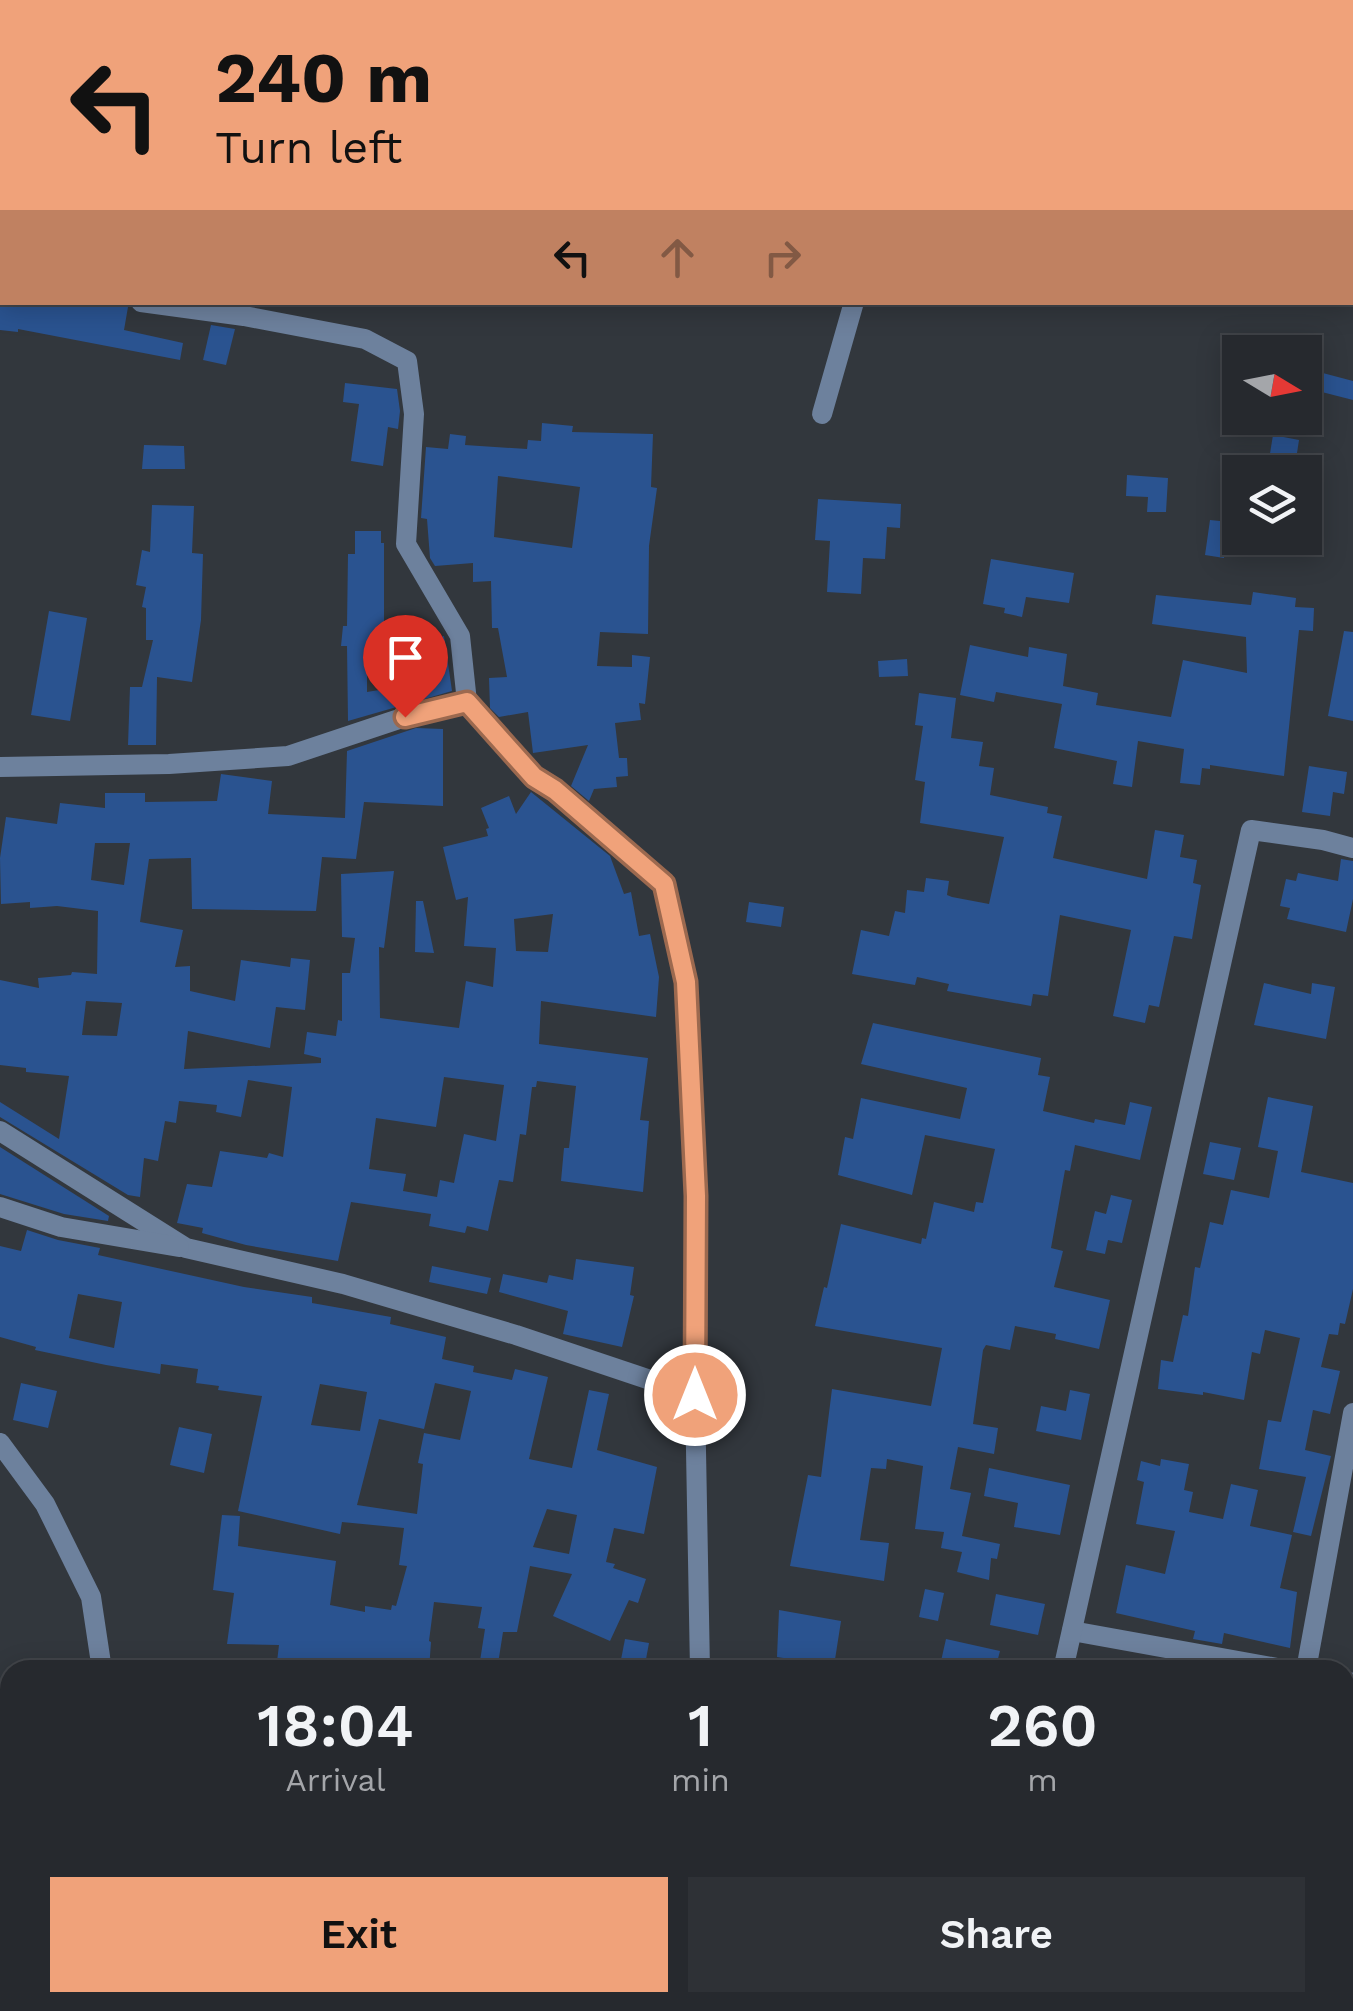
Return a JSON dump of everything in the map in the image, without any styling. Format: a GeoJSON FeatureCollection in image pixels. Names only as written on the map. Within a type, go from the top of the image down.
{"type":"FeatureCollection","features":[{"type":"Feature","properties":{"kind":"street"},"geometry":{"type":"LineString","coordinates":[[163,305],[364,339],[407,361],[414,414],[406,544],[460,636],[467,702],[534,777],[555,790],[664,884],[686,982],[696,1196],[700,1660]]}},
{"type":"Feature","properties":{"kind":"street"},"geometry":{"type":"LineString","coordinates":[[822,414],[853,305]]}},
{"type":"Feature","properties":{"kind":"street"},"geometry":{"type":"LineString","coordinates":[[0,767],[168,764],[288,756],[405,717],[467,702]]}},
{"type":"Feature","properties":{"kind":"street"},"geometry":{"type":"LineString","coordinates":[[1065,1660],[1251,830],[1353,848]]}},
{"type":"Feature","properties":{"kind":"street"},"geometry":{"type":"LineString","coordinates":[[0,1132],[186,1248]]}},
{"type":"Feature","properties":{"kind":"street"},"geometry":{"type":"LineString","coordinates":[[0,1207],[61,1227],[186,1248],[343,1284],[516,1335],[695,1395]]}},
{"type":"Feature","properties":{"kind":"street"},"geometry":{"type":"LineString","coordinates":[[1308,1660],[1353,1413]]}},
{"type":"Feature","properties":{"kind":"street"},"geometry":{"type":"LineString","coordinates":[[0,1443],[45,1504],[90,1598],[100,1660]]}},
{"type":"Feature","properties":{"kind":"street"},"geometry":{"type":"LineString","coordinates":[[1072,1630],[1234,1660]]}},
{"type":"Feature","properties":{"kind":"building"},"geometry":{"type":"Polygon","coordinates":[[[0,305],[120,305],[128,307],[124,330],[183,343],[180,360],[18,329],[0,330],[0,305]]]}},
{"type":"Feature","properties":{"kind":"building"},"geometry":{"type":"Polygon","coordinates":[[[211,325],[235,329],[226,365],[203,360],[211,325]]]}},
{"type":"Feature","properties":{"kind":"building"},"geometry":{"type":"Polygon","coordinates":[[[1322,373],[1353,381],[1353,400],[1322,392],[1322,373]]]}},
{"type":"Feature","properties":{"kind":"building"},"geometry":{"type":"Polygon","coordinates":[[[345,383],[397,389],[398,429],[388,427],[383,466],[351,461],[359,404],[343,402],[345,383]]]}},
{"type":"Feature","properties":{"kind":"building"},"geometry":{"type":"Polygon","coordinates":[[[542,423],[573,426],[572,432],[653,434],[651,487],[657,488],[649,546],[648,634],[600,632],[597,666],[632,667],[632,655],[650,657],[645,704],[639,703],[641,720],[615,723],[619,758],[627,758],[628,776],[616,777],[617,787],[594,789],[589,801],[571,786],[588,745],[533,753],[528,712],[499,717],[490,708],[489,678],[507,677],[498,628],[492,628],[491,581],[473,582],[473,563],[435,566],[430,558],[427,519],[421,518],[426,447],[448,449],[450,434],[466,436],[465,445],[527,449],[528,440],[541,441],[542,423]],[[498,476],[494,537],[572,548],[580,487],[498,476]]]}},
{"type":"Feature","properties":{"kind":"building"},"geometry":{"type":"Polygon","coordinates":[[[1273,435],[1299,440],[1297,455],[1270,455],[1273,435]]]}},
{"type":"Feature","properties":{"kind":"building"},"geometry":{"type":"Polygon","coordinates":[[[144,445],[184,446],[185,469],[142,469],[144,445]]]}},
{"type":"Feature","properties":{"kind":"building"},"geometry":{"type":"Polygon","coordinates":[[[1127,475],[1168,478],[1166,512],[1147,512],[1148,497],[1126,496],[1127,475]]]}},
{"type":"Feature","properties":{"kind":"building"},"geometry":{"type":"Polygon","coordinates":[[[818,499],[901,504],[900,528],[887,527],[885,559],[863,558],[861,594],[827,592],[830,541],[815,540],[818,499]]]}},
{"type":"Feature","properties":{"kind":"building"},"geometry":{"type":"Polygon","coordinates":[[[152,505],[194,506],[192,553],[203,554],[201,620],[192,682],[157,677],[156,745],[128,745],[130,687],[142,687],[153,640],[146,640],[146,608],[142,607],[146,587],[136,585],[142,550],[150,552],[152,505]]]}},
{"type":"Feature","properties":{"kind":"building"},"geometry":{"type":"Polygon","coordinates":[[[1210,520],[1222,521],[1224,558],[1205,555],[1210,520]]]}},
{"type":"Feature","properties":{"kind":"building"},"geometry":{"type":"Polygon","coordinates":[[[355,531],[381,531],[384,543],[384,648],[367,648],[367,692],[421,683],[413,643],[444,636],[452,691],[348,721],[347,646],[341,646],[343,626],[347,626],[348,554],[355,554],[355,531]]]}},
{"type":"Feature","properties":{"kind":"building"},"geometry":{"type":"Polygon","coordinates":[[[991,559],[1074,573],[1069,603],[1026,597],[1022,617],[1004,613],[1005,608],[983,604],[991,559]]]}},
{"type":"Feature","properties":{"kind":"building"},"geometry":{"type":"Polygon","coordinates":[[[1253,592],[1296,598],[1295,607],[1314,608],[1313,631],[1299,630],[1284,776],[1210,765],[1210,769],[1202,768],[1200,785],[1180,783],[1184,749],[1138,741],[1132,787],[1113,784],[1117,761],[1054,748],[1062,704],[996,692],[994,702],[960,695],[970,645],[1028,657],[1029,647],[1067,654],[1063,686],[1098,693],[1096,705],[1171,717],[1183,660],[1247,673],[1246,637],[1152,624],[1156,595],[1251,605],[1253,592]]]}},
{"type":"Feature","properties":{"kind":"building"},"geometry":{"type":"Polygon","coordinates":[[[49,611],[87,618],[70,721],[31,715],[49,611]]]}},
{"type":"Feature","properties":{"kind":"building"},"geometry":{"type":"Polygon","coordinates":[[[1344,631],[1353,632],[1353,721],[1328,716],[1344,631]]]}},
{"type":"Feature","properties":{"kind":"building"},"geometry":{"type":"Polygon","coordinates":[[[907,659],[908,676],[879,677],[878,661],[907,659]]]}},
{"type":"Feature","properties":{"kind":"building"},"geometry":{"type":"Polygon","coordinates":[[[919,693],[956,698],[951,738],[983,742],[979,766],[994,768],[990,795],[1048,807],[1047,813],[1062,816],[1053,858],[1147,879],[1155,830],[1184,835],[1180,857],[1197,860],[1193,883],[1201,885],[1192,939],[1174,936],[1159,1007],[1149,1005],[1145,1023],[1113,1016],[1131,930],[1060,915],[1048,996],[1033,994],[1031,1006],[947,991],[949,984],[917,977],[915,985],[852,974],[861,930],[889,936],[895,911],[905,913],[907,890],[924,892],[926,878],[949,881],[947,895],[989,904],[1004,837],[920,823],[925,782],[915,780],[923,726],[915,725],[919,693]]]}},
{"type":"Feature","properties":{"kind":"building"},"geometry":{"type":"Polygon","coordinates":[[[416,728],[443,729],[443,806],[364,802],[356,859],[322,857],[316,911],[192,909],[191,858],[149,859],[140,922],[183,930],[175,967],[190,966],[190,991],[235,1001],[241,960],[290,967],[291,958],[310,960],[305,1010],[276,1007],[270,1048],[188,1031],[184,1069],[321,1063],[321,1058],[304,1054],[307,1032],[336,1036],[338,1020],[342,1021],[342,973],[350,973],[355,938],[342,937],[341,874],[394,871],[384,948],[379,947],[380,1018],[459,1028],[466,981],[493,987],[496,948],[464,946],[468,897],[456,900],[443,847],[488,836],[481,808],[509,796],[516,814],[531,792],[610,856],[624,894],[631,892],[639,936],[650,934],[659,977],[656,1017],[541,1001],[539,1044],[648,1058],[640,1120],[649,1121],[643,1192],[561,1181],[576,1086],[537,1081],[536,1087],[532,1087],[526,1135],[520,1134],[513,1182],[499,1180],[488,1231],[467,1226],[465,1233],[429,1226],[431,1214],[351,1202],[338,1261],[246,1245],[202,1233],[203,1228],[177,1223],[187,1184],[212,1187],[220,1151],[283,1157],[292,1087],[248,1080],[241,1117],[216,1112],[217,1105],[179,1101],[176,1123],[165,1121],[158,1161],[144,1158],[140,1197],[128,1195],[0,1117],[0,1102],[59,1139],[69,1076],[0,1065],[0,980],[39,988],[38,978],[72,972],[97,974],[98,911],[57,906],[30,908],[30,902],[1,904],[0,858],[6,817],[57,824],[60,803],[105,808],[105,793],[145,793],[145,802],[217,801],[221,774],[272,781],[268,814],[345,818],[347,751],[416,728]],[[95,843],[91,880],[124,885],[130,843],[95,843]],[[553,914],[514,919],[516,951],[548,952],[553,914]],[[86,1001],[82,1035],[117,1036],[122,1003],[86,1001]],[[444,1077],[436,1127],[376,1118],[369,1169],[406,1174],[403,1191],[437,1197],[440,1180],[454,1183],[464,1134],[496,1141],[504,1085],[444,1077]]]}},
{"type":"Feature","properties":{"kind":"building"},"geometry":{"type":"Polygon","coordinates":[[[1309,766],[1347,772],[1344,794],[1333,792],[1330,816],[1302,812],[1309,766]]]}},
{"type":"Feature","properties":{"kind":"building"},"geometry":{"type":"Polygon","coordinates":[[[1341,859],[1353,861],[1353,899],[1346,932],[1287,919],[1290,908],[1280,906],[1286,879],[1296,881],[1298,873],[1338,881],[1341,859]]]}},
{"type":"Feature","properties":{"kind":"building"},"geometry":{"type":"Polygon","coordinates":[[[416,901],[423,901],[434,953],[415,952],[416,901]]]}},
{"type":"Feature","properties":{"kind":"building"},"geometry":{"type":"Polygon","coordinates":[[[749,902],[784,907],[781,927],[746,922],[749,902]]]}},
{"type":"Feature","properties":{"kind":"building"},"geometry":{"type":"Polygon","coordinates":[[[1264,983],[1311,994],[1312,983],[1335,987],[1326,1039],[1254,1025],[1264,983]]]}},
{"type":"Feature","properties":{"kind":"building"},"geometry":{"type":"Polygon","coordinates":[[[873,1023],[1041,1058],[1038,1075],[1050,1077],[1043,1111],[1094,1123],[1095,1119],[1125,1125],[1130,1102],[1152,1107],[1140,1160],[1075,1145],[1070,1171],[1065,1170],[1051,1248],[1063,1251],[1054,1287],[1110,1300],[1099,1349],[1055,1339],[1056,1334],[1015,1326],[1010,1350],[986,1345],[983,1350],[973,1424],[998,1428],[994,1454],[958,1447],[950,1489],[971,1493],[962,1536],[1000,1544],[997,1559],[991,1558],[989,1580],[957,1572],[962,1552],[941,1548],[944,1532],[915,1529],[923,1466],[887,1459],[886,1469],[871,1468],[860,1540],[889,1543],[884,1581],[790,1566],[808,1475],[821,1477],[832,1389],[931,1406],[942,1348],[815,1326],[841,1224],[921,1244],[922,1238],[926,1239],[934,1202],[974,1212],[976,1202],[983,1203],[995,1149],[925,1135],[912,1195],[838,1175],[845,1137],[853,1139],[861,1098],[960,1119],[967,1088],[861,1064],[873,1023]]]}},
{"type":"Feature","properties":{"kind":"building"},"geometry":{"type":"Polygon","coordinates":[[[1268,1097],[1313,1106],[1301,1172],[1353,1183],[1353,1289],[1345,1324],[1340,1323],[1338,1335],[1329,1334],[1321,1367],[1340,1371],[1330,1414],[1313,1410],[1305,1450],[1331,1456],[1311,1536],[1293,1532],[1306,1477],[1259,1469],[1268,1420],[1281,1422],[1300,1338],[1265,1330],[1260,1354],[1252,1352],[1244,1400],[1158,1389],[1161,1360],[1173,1362],[1183,1315],[1188,1316],[1195,1267],[1200,1268],[1210,1222],[1223,1225],[1231,1190],[1269,1198],[1278,1151],[1258,1147],[1268,1097]]]}},
{"type":"Feature","properties":{"kind":"building"},"geometry":{"type":"Polygon","coordinates":[[[1210,1142],[1241,1148],[1234,1180],[1203,1174],[1210,1142]]]}},
{"type":"Feature","properties":{"kind":"building"},"geometry":{"type":"Polygon","coordinates":[[[0,1147],[109,1216],[108,1221],[64,1214],[0,1194],[0,1147]]]}},
{"type":"Feature","properties":{"kind":"building"},"geometry":{"type":"Polygon","coordinates":[[[1111,1195],[1132,1200],[1122,1243],[1108,1240],[1105,1254],[1086,1250],[1095,1211],[1106,1214],[1111,1195]]]}},
{"type":"Feature","properties":{"kind":"building"},"geometry":{"type":"Polygon","coordinates":[[[27,1230],[100,1248],[98,1255],[244,1287],[312,1297],[312,1303],[391,1317],[390,1324],[446,1337],[442,1359],[474,1366],[473,1372],[512,1380],[515,1369],[548,1377],[529,1459],[572,1468],[589,1390],[609,1394],[597,1450],[657,1467],[644,1534],[614,1528],[606,1562],[646,1579],[638,1603],[629,1600],[610,1641],[553,1616],[572,1574],[530,1566],[517,1632],[503,1632],[499,1660],[480,1660],[485,1629],[478,1628],[482,1607],[434,1602],[430,1660],[277,1660],[279,1645],[227,1644],[234,1593],[213,1590],[222,1515],[240,1516],[238,1546],[336,1561],[330,1605],[365,1612],[365,1606],[391,1610],[392,1605],[396,1606],[407,1566],[399,1565],[404,1528],[342,1522],[340,1534],[238,1511],[262,1396],[196,1383],[198,1369],[161,1364],[160,1374],[35,1350],[36,1347],[0,1337],[0,1246],[21,1251],[27,1230]],[[78,1294],[69,1338],[114,1348],[122,1302],[78,1294]],[[435,1383],[424,1429],[379,1419],[357,1505],[417,1514],[423,1464],[418,1463],[424,1433],[460,1440],[471,1391],[435,1383]],[[320,1384],[311,1425],[360,1431],[367,1392],[320,1384]],[[547,1509],[533,1547],[569,1554],[577,1515],[547,1509]]]}},
{"type":"Feature","properties":{"kind":"building"},"geometry":{"type":"Polygon","coordinates":[[[576,1259],[634,1267],[630,1295],[634,1296],[622,1347],[563,1334],[568,1311],[499,1292],[503,1274],[547,1283],[549,1275],[573,1280],[576,1259]]]}},
{"type":"Feature","properties":{"kind":"building"},"geometry":{"type":"Polygon","coordinates":[[[432,1266],[491,1278],[487,1294],[429,1282],[432,1266]]]}},
{"type":"Feature","properties":{"kind":"building"},"geometry":{"type":"Polygon","coordinates":[[[21,1383],[57,1391],[48,1428],[13,1420],[21,1383]]]}},
{"type":"Feature","properties":{"kind":"building"},"geometry":{"type":"Polygon","coordinates":[[[1070,1390],[1090,1394],[1081,1440],[1036,1431],[1041,1406],[1066,1411],[1070,1390]]]}},
{"type":"Feature","properties":{"kind":"building"},"geometry":{"type":"Polygon","coordinates":[[[179,1427],[212,1434],[204,1473],[170,1465],[179,1427]]]}},
{"type":"Feature","properties":{"kind":"building"},"geometry":{"type":"Polygon","coordinates":[[[1161,1459],[1189,1464],[1184,1490],[1193,1492],[1189,1512],[1223,1519],[1231,1484],[1258,1490],[1250,1526],[1292,1535],[1280,1588],[1297,1592],[1290,1648],[1224,1633],[1222,1644],[1193,1639],[1195,1631],[1116,1613],[1126,1565],[1165,1574],[1175,1531],[1136,1524],[1144,1482],[1137,1480],[1141,1461],[1160,1466],[1161,1459]]]}},
{"type":"Feature","properties":{"kind":"building"},"geometry":{"type":"Polygon","coordinates":[[[989,1468],[1070,1485],[1060,1535],[1014,1527],[1018,1503],[984,1496],[989,1468]]]}},
{"type":"Feature","properties":{"kind":"building"},"geometry":{"type":"Polygon","coordinates":[[[925,1589],[944,1593],[938,1621],[919,1617],[925,1589]]]}},
{"type":"Feature","properties":{"kind":"building"},"geometry":{"type":"Polygon","coordinates":[[[996,1594],[1045,1604],[1038,1635],[990,1625],[996,1594]]]}},
{"type":"Feature","properties":{"kind":"building"},"geometry":{"type":"Polygon","coordinates":[[[779,1610],[841,1621],[835,1660],[777,1657],[779,1610]]]}},
{"type":"Feature","properties":{"kind":"building"},"geometry":{"type":"Polygon","coordinates":[[[625,1639],[649,1643],[646,1660],[621,1660],[625,1639]]]}},
{"type":"Feature","properties":{"kind":"building"},"geometry":{"type":"Polygon","coordinates":[[[946,1639],[1000,1651],[998,1660],[941,1660],[946,1639]]]}},
{"type":"Feature","properties":{"kind":"route"},"geometry":{"type":"LineString","coordinates":[[405,717],[467,702],[534,777],[555,790],[664,884],[686,982],[696,1196],[695,1395]]}}]}
